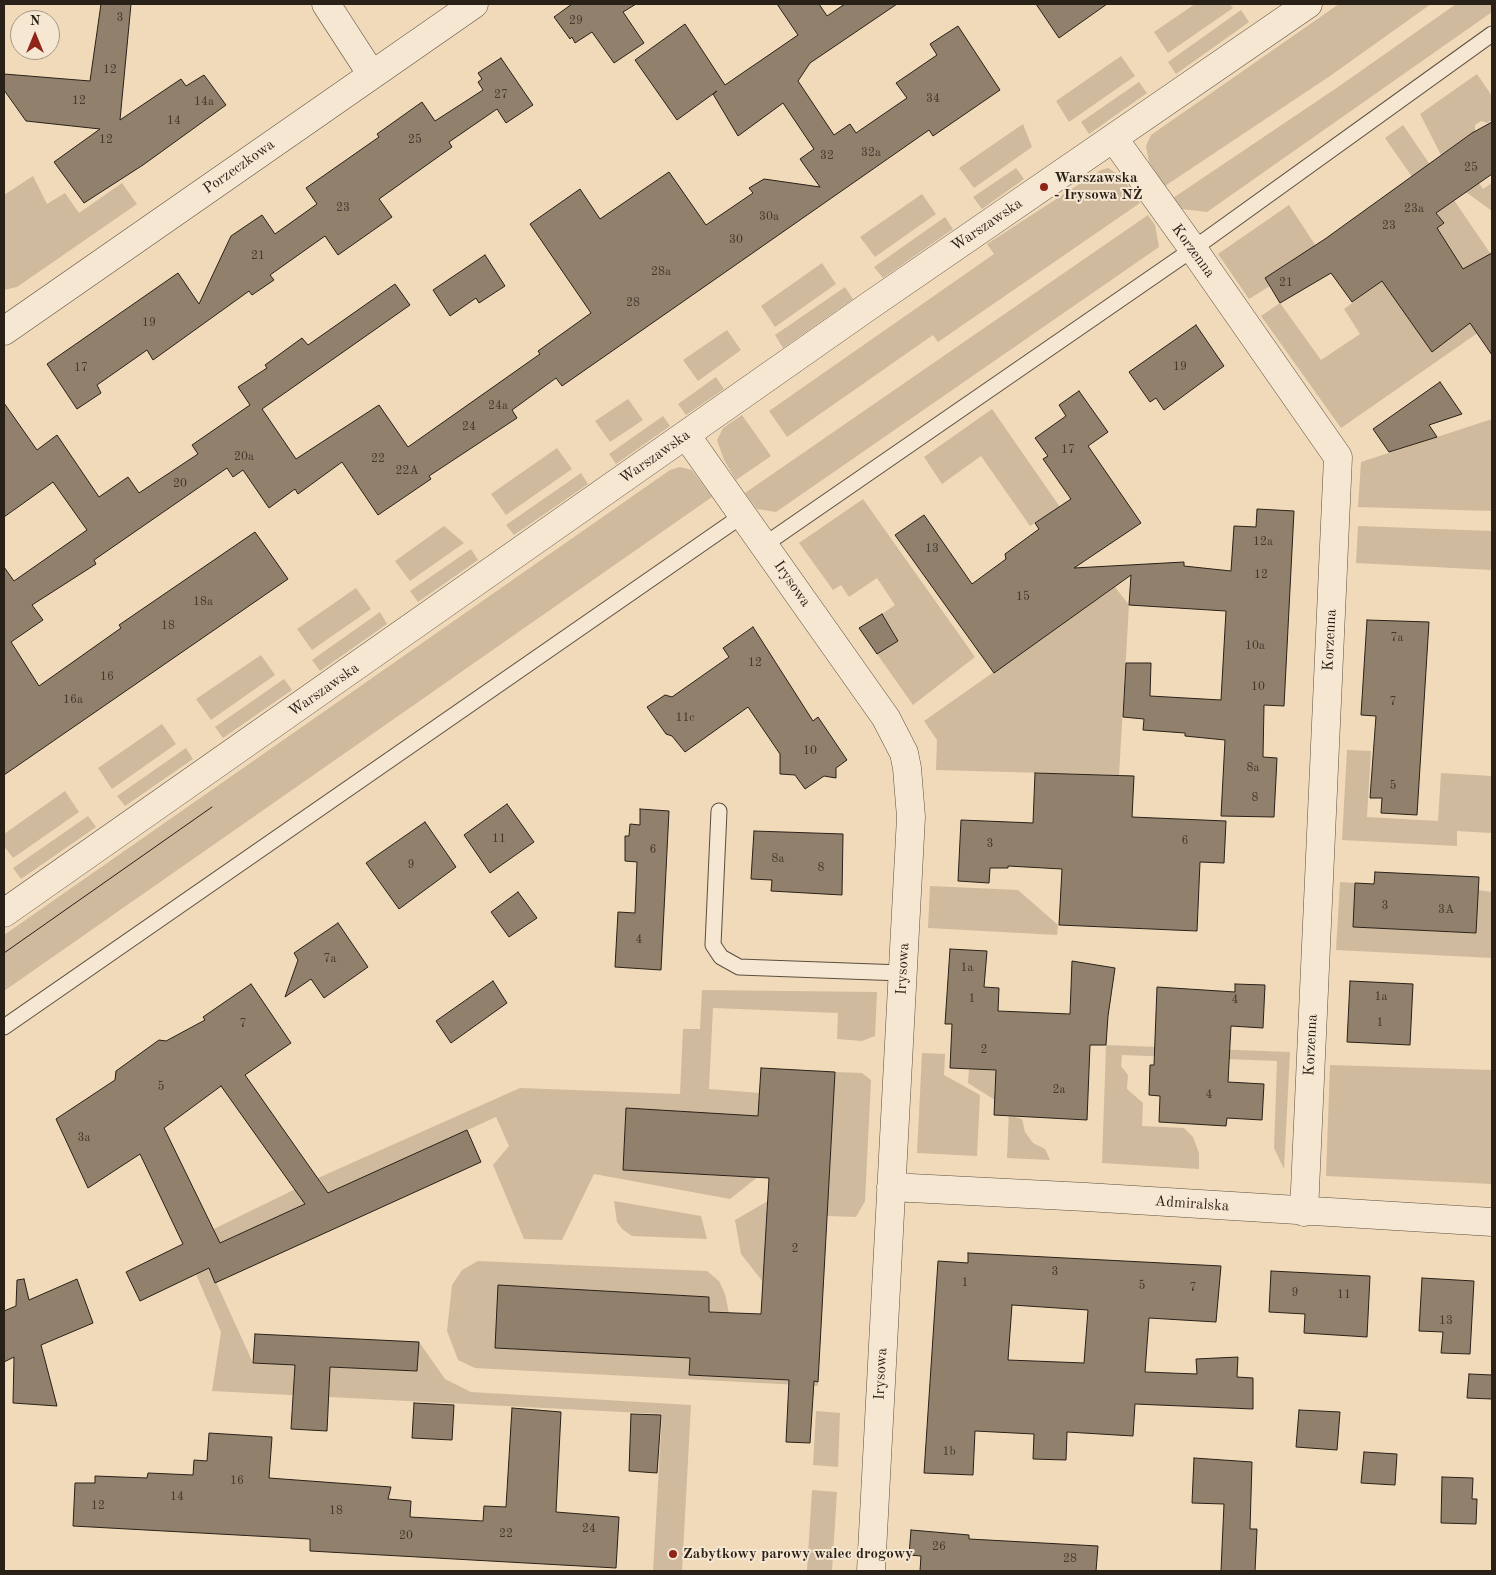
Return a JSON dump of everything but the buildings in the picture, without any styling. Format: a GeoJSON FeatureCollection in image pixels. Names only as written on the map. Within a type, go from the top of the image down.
{"type":"FeatureCollection","features":[{"type":"Feature","properties":{"kind":"street"},"geometry":{"type":"LineString","coordinates":[[326,4],[372,75]]}},
{"type":"Feature","properties":{"kind":"street","name":"Porzeczkowa"},"geometry":{"type":"LineString","coordinates":[[4,331],[474,4]]}},
{"type":"Feature","properties":{"kind":"street","name":"Warszawska"},"geometry":{"type":"LineString","coordinates":[[4,913],[923,269],[1308,4]]}},
{"type":"Feature","properties":{"kind":"street","name":"Korzenna"},"geometry":{"type":"LineString","coordinates":[[1114,139],[1338,457],[1304,1212]]}},
{"type":"Feature","properties":{"kind":"street","name":"Irysowa"},"geometry":{"type":"LineString","coordinates":[[686,435],[886,718],[904,753],[909,784],[911,816],[871,1571]]}},
{"type":"Feature","properties":{"kind":"street","name":"Admiralska"},"geometry":{"type":"LineString","coordinates":[[891,1187],[1492,1222]]}},
{"type":"Feature","properties":{"kind":"lane"},"geometry":{"type":"LineString","coordinates":[[764,545],[1193,249],[1492,34]]}},
{"type":"Feature","properties":{"kind":"lane"},"geometry":{"type":"LineString","coordinates":[[4,1027],[743,515]]}},
{"type":"Feature","properties":{"kind":"lane"},"geometry":{"type":"LineString","coordinates":[[719,811],[713,945],[721,957],[739,967],[902,973]]}},
{"type":"Feature","properties":{"kind":"shaded area"},"geometry":{"type":"Polygon","coordinates":[[[1195,4],[1230,4],[1233,8],[1168,53],[1154,32],[1195,4]]]}},
{"type":"Feature","properties":{"kind":"shaded area"},"geometry":{"type":"Polygon","coordinates":[[[1339,4],[1431,4],[1330,76],[1165,186],[1149,162],[1146,146],[1151,135],[1339,4]]]}},
{"type":"Feature","properties":{"kind":"shaded area"},"geometry":{"type":"Polygon","coordinates":[[[1456,4],[1492,4],[1492,12],[1207,212],[1181,209],[1173,198],[1338,87],[1456,4]]]}},
{"type":"Feature","properties":{"kind":"shaded area"},"geometry":{"type":"Polygon","coordinates":[[[1241,10],[1249,22],[1176,74],[1168,62],[1241,10]]]}},
{"type":"Feature","properties":{"kind":"shaded area"},"geometry":{"type":"Polygon","coordinates":[[[1121,56],[1135,76],[1069,122],[1056,101],[1121,56]]]}},
{"type":"Feature","properties":{"kind":"shaded area"},"geometry":{"type":"Polygon","coordinates":[[[1477,74],[1492,96],[1492,120],[1487,123],[1481,121],[1475,125],[1475,131],[1441,155],[1420,114],[1477,74]]]}},
{"type":"Feature","properties":{"kind":"shaded area"},"geometry":{"type":"Polygon","coordinates":[[[1139,82],[1147,93],[1089,134],[1081,122],[1139,82]]]}},
{"type":"Feature","properties":{"kind":"shaded area"},"geometry":{"type":"Polygon","coordinates":[[[1023,124],[1032,147],[974,188],[959,168],[1023,124]]]}},
{"type":"Feature","properties":{"kind":"shaded area"},"geometry":{"type":"Polygon","coordinates":[[[1403,125],[1492,256],[1492,323],[1341,428],[1261,316],[1280,303],[1321,360],[1360,334],[1344,309],[1382,281],[1432,352],[1436,349],[1469,279],[1460,265],[1444,276],[1418,241],[1444,223],[1385,138],[1403,125]]]}},
{"type":"Feature","properties":{"kind":"shaded area"},"geometry":{"type":"Polygon","coordinates":[[[1016,168],[1024,179],[982,209],[973,197],[1016,168]]]}},
{"type":"Feature","properties":{"kind":"shaded area"},"geometry":{"type":"Polygon","coordinates":[[[1108,168],[1122,177],[1140,203],[938,342],[933,335],[787,437],[769,411],[994,254],[987,244],[1101,170],[1108,168]]]}},
{"type":"Feature","properties":{"kind":"shaded area"},"geometry":{"type":"Polygon","coordinates":[[[33,176],[47,204],[65,193],[79,213],[122,183],[137,204],[17,287],[4,290],[4,195],[33,176]]]}},
{"type":"Feature","properties":{"kind":"shaded area"},"geometry":{"type":"Polygon","coordinates":[[[1479,183],[1483,189],[1492,183],[1492,211],[1466,192],[1479,183]]]}},
{"type":"Feature","properties":{"kind":"shaded area"},"geometry":{"type":"Polygon","coordinates":[[[922,194],[936,214],[875,257],[860,237],[922,194]]]}},
{"type":"Feature","properties":{"kind":"shaded area"},"geometry":{"type":"Polygon","coordinates":[[[1289,205],[1333,272],[1301,280],[1290,261],[1265,278],[1270,286],[1249,299],[1218,254],[1289,205]]]}},
{"type":"Feature","properties":{"kind":"shaded area"},"geometry":{"type":"Polygon","coordinates":[[[1148,215],[1155,225],[1159,247],[776,512],[757,509],[745,493],[1148,215]]]}},
{"type":"Feature","properties":{"kind":"shaded area"},"geometry":{"type":"Polygon","coordinates":[[[945,217],[953,229],[883,278],[874,267],[945,217]]]}},
{"type":"Feature","properties":{"kind":"shaded area"},"geometry":{"type":"Polygon","coordinates":[[[822,263],[836,284],[775,327],[761,306],[822,263]]]}},
{"type":"Feature","properties":{"kind":"shaded area"},"geometry":{"type":"Polygon","coordinates":[[[845,287],[853,299],[783,348],[775,335],[845,287]]]}},
{"type":"Feature","properties":{"kind":"shaded area"},"geometry":{"type":"Polygon","coordinates":[[[727,330],[741,350],[698,381],[683,360],[727,330]]]}},
{"type":"Feature","properties":{"kind":"shaded area"},"geometry":{"type":"Polygon","coordinates":[[[716,377],[724,389],[686,415],[678,404],[716,377]]]}},
{"type":"Feature","properties":{"kind":"shaded area"},"geometry":{"type":"Polygon","coordinates":[[[628,399],[643,420],[610,442],[595,421],[628,399]]]}},
{"type":"Feature","properties":{"kind":"shaded area"},"geometry":{"type":"Polygon","coordinates":[[[992,409],[1060,507],[1030,526],[981,456],[942,484],[924,457],[992,409]]]}},
{"type":"Feature","properties":{"kind":"shaded area"},"geometry":{"type":"Polygon","coordinates":[[[742,415],[771,456],[736,480],[724,460],[717,440],[723,428],[742,415]]]}},
{"type":"Feature","properties":{"kind":"shaded area"},"geometry":{"type":"Polygon","coordinates":[[[663,416],[670,426],[616,464],[609,454],[663,416]]]}},
{"type":"Feature","properties":{"kind":"shaded area"},"geometry":{"type":"Polygon","coordinates":[[[1492,419],[1492,511],[1358,507],[1361,462],[1492,419]]]}},
{"type":"Feature","properties":{"kind":"shaded area"},"geometry":{"type":"Polygon","coordinates":[[[557,448],[572,469],[506,515],[491,494],[557,448]]]}},
{"type":"Feature","properties":{"kind":"shaded area"},"geometry":{"type":"Polygon","coordinates":[[[680,467],[692,470],[712,497],[4,991],[4,935],[670,470],[680,467]]]}},
{"type":"Feature","properties":{"kind":"shaded area"},"geometry":{"type":"Polygon","coordinates":[[[581,473],[588,484],[514,535],[506,525],[581,473]]]}},
{"type":"Feature","properties":{"kind":"shaded area"},"geometry":{"type":"Polygon","coordinates":[[[863,499],[975,657],[913,705],[877,654],[898,641],[882,614],[895,605],[877,578],[849,597],[841,585],[833,590],[799,543],[863,499]]]}},
{"type":"Feature","properties":{"kind":"shaded area"},"geometry":{"type":"Polygon","coordinates":[[[444,526],[464,543],[410,581],[395,561],[444,526]]]}},
{"type":"Feature","properties":{"kind":"shaded area"},"geometry":{"type":"Polygon","coordinates":[[[1358,526],[1492,531],[1492,570],[1356,563],[1358,526]]]}},
{"type":"Feature","properties":{"kind":"shaded area"},"geometry":{"type":"Polygon","coordinates":[[[471,549],[478,560],[418,602],[410,591],[471,549]]]}},
{"type":"Feature","properties":{"kind":"shaded area"},"geometry":{"type":"Polygon","coordinates":[[[1115,587],[1129,605],[1119,775],[936,770],[937,740],[924,721],[1115,587]]]}},
{"type":"Feature","properties":{"kind":"shaded area"},"geometry":{"type":"Polygon","coordinates":[[[356,588],[371,609],[312,650],[297,629],[356,588]]]}},
{"type":"Feature","properties":{"kind":"shaded area"},"geometry":{"type":"Polygon","coordinates":[[[380,612],[387,624],[320,671],[312,660],[380,612]]]}},
{"type":"Feature","properties":{"kind":"shaded area"},"geometry":{"type":"Polygon","coordinates":[[[261,655],[275,675],[211,720],[196,699],[261,655]]]}},
{"type":"Feature","properties":{"kind":"shaded area"},"geometry":{"type":"Polygon","coordinates":[[[284,679],[292,690],[223,738],[215,727],[284,679]]]}},
{"type":"Feature","properties":{"kind":"shaded area"},"geometry":{"type":"Polygon","coordinates":[[[162,724],[176,744],[112,789],[98,768],[162,724]]]}},
{"type":"Feature","properties":{"kind":"shaded area"},"geometry":{"type":"Polygon","coordinates":[[[186,748],[193,759],[125,806],[117,796],[186,748]]]}},
{"type":"Feature","properties":{"kind":"shaded area"},"geometry":{"type":"Polygon","coordinates":[[[1347,750],[1371,751],[1367,817],[1438,821],[1441,773],[1492,776],[1492,833],[1457,831],[1457,846],[1342,840],[1347,750]]]}},
{"type":"Feature","properties":{"kind":"shaded area"},"geometry":{"type":"Polygon","coordinates":[[[65,791],[79,812],[13,858],[4,846],[4,834],[65,791]]]}},
{"type":"Feature","properties":{"kind":"shaded area"},"geometry":{"type":"Polygon","coordinates":[[[88,816],[96,827],[21,879],[13,868],[88,816]]]}},
{"type":"Feature","properties":{"kind":"shaded area"},"geometry":{"type":"Polygon","coordinates":[[[1340,882],[1355,883],[1353,927],[1476,933],[1478,890],[1492,892],[1492,958],[1336,950],[1340,882]]]}},
{"type":"Feature","properties":{"kind":"shaded area"},"geometry":{"type":"Polygon","coordinates":[[[930,886],[1018,890],[1058,925],[1057,935],[928,928],[930,886]]]}},
{"type":"Feature","properties":{"kind":"shaded area"},"geometry":{"type":"Polygon","coordinates":[[[702,990],[877,992],[875,1036],[862,1041],[837,1039],[838,1013],[713,1008],[709,1089],[760,1093],[758,1116],[626,1109],[623,1170],[743,1177],[769,1168],[730,1199],[594,1174],[562,1240],[524,1239],[493,1165],[509,1146],[496,1117],[202,1251],[253,1363],[417,1371],[419,1342],[445,1379],[471,1392],[691,1405],[682,1571],[653,1571],[662,1414],[212,1391],[221,1332],[183,1244],[318,1178],[520,1088],[680,1094],[683,1029],[700,1029],[702,990]]]}},
{"type":"Feature","properties":{"kind":"shaded area"},"geometry":{"type":"Polygon","coordinates":[[[1106,1045],[1290,1052],[1284,1169],[1274,1148],[1277,1061],[1122,1055],[1121,1066],[1128,1075],[1127,1089],[1143,1103],[1142,1126],[1184,1128],[1193,1137],[1199,1153],[1199,1169],[1102,1163],[1106,1045]]]}},
{"type":"Feature","properties":{"kind":"shaded area"},"geometry":{"type":"Polygon","coordinates":[[[922,1053],[945,1054],[944,1075],[980,1095],[977,1156],[917,1153],[922,1053]]]}},
{"type":"Feature","properties":{"kind":"shaded area"},"geometry":{"type":"Polygon","coordinates":[[[1017,1065],[1015,1117],[1022,1119],[1025,1132],[1033,1143],[1045,1149],[1050,1160],[1007,1158],[1009,1109],[968,1083],[969,1069],[1010,1071],[1017,1065]]]}},
{"type":"Feature","properties":{"kind":"shaded area"},"geometry":{"type":"Polygon","coordinates":[[[1330,1065],[1492,1070],[1492,1184],[1326,1176],[1330,1065]]]}},
{"type":"Feature","properties":{"kind":"shaded area"},"geometry":{"type":"Polygon","coordinates":[[[835,1072],[862,1073],[871,1080],[865,1201],[856,1217],[827,1216],[835,1072]]]}},
{"type":"Feature","properties":{"kind":"shaded area"},"geometry":{"type":"Polygon","coordinates":[[[614,1201],[701,1216],[707,1239],[632,1236],[622,1229],[617,1222],[614,1201]]]}},
{"type":"Feature","properties":{"kind":"shaded area"},"geometry":{"type":"Polygon","coordinates":[[[768,1201],[763,1282],[741,1254],[735,1220],[768,1201]]]}},
{"type":"Feature","properties":{"kind":"shaded area"},"geometry":{"type":"Polygon","coordinates":[[[478,1261],[707,1271],[719,1281],[725,1294],[729,1313],[709,1312],[709,1297],[499,1285],[495,1348],[690,1358],[689,1375],[818,1382],[818,1386],[475,1368],[458,1360],[447,1331],[452,1285],[462,1270],[478,1261]]]}},
{"type":"Feature","properties":{"kind":"shaded area"},"geometry":{"type":"Polygon","coordinates":[[[816,1411],[840,1413],[838,1467],[813,1465],[816,1411]]]}},
{"type":"Feature","properties":{"kind":"shaded area"},"geometry":{"type":"Polygon","coordinates":[[[812,1490],[837,1492],[832,1571],[807,1571],[812,1490]]]}},
{"type":"Feature","properties":{"kind":"tram line"},"geometry":{"type":"LineString","coordinates":[[4,953],[212,807]]}},
{"type":"Feature","properties":{"kind":"place","name":"Warszawska - Irysowa NŻ"},"geometry":{"type":"Point","coordinates":[1044,187]}},
{"type":"Feature","properties":{"kind":"place","name":"Zabytkowy parowy walec drogowy"},"geometry":{"type":"Point","coordinates":[673,1554]}}]}
